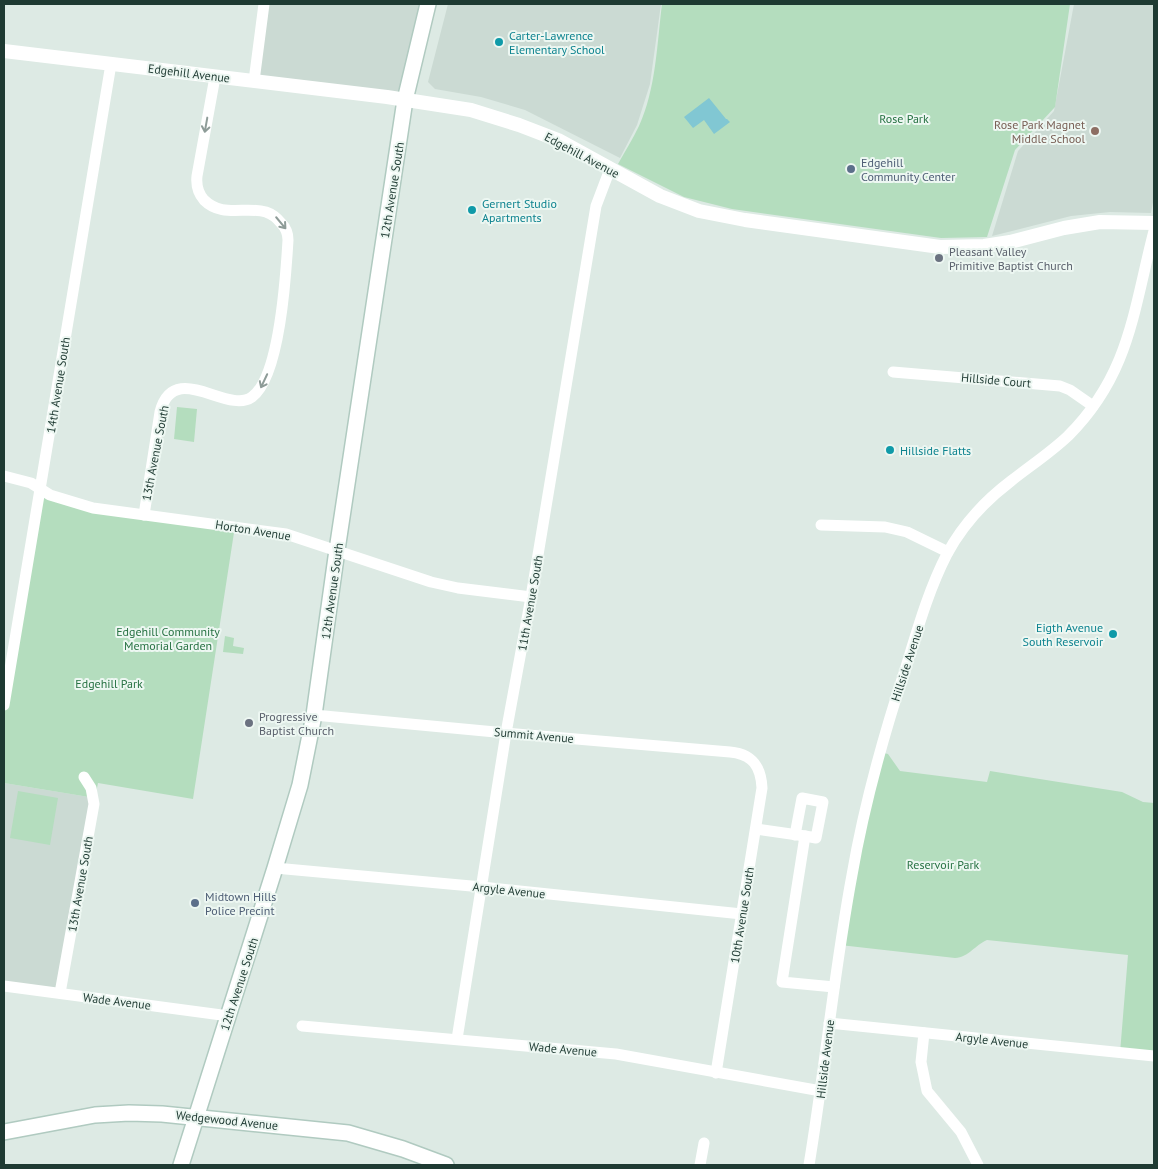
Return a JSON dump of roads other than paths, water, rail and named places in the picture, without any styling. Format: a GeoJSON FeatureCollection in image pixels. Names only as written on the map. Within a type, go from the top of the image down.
{"type":"FeatureCollection","features":[{"type":"Feature","properties":{"kind":"main road","name":"12th Avenue South"},"geometry":{"type":"LineString","coordinates":[[182,1165],[276,868],[300,785],[314,715],[405,100],[428,4]]}},
{"type":"Feature","properties":{"kind":"main road","name":"Wedgewood Avenue"},"geometry":{"type":"LineString","coordinates":[[4,1132],[95,1115],[134,1113],[196,1116],[348,1133],[403,1149],[446,1165]]}},
{"type":"Feature","properties":{"kind":"street"},"geometry":{"type":"LineString","coordinates":[[254,81],[264,4]]}},
{"type":"Feature","properties":{"kind":"street","name":"Edgehill Avenue"},"geometry":{"type":"LineString","coordinates":[[4,51],[405,100],[471,110],[512,122],[558,140],[660,196],[699,211],[739,220],[940,247],[984,246],[1010,242],[1071,226],[1100,222],[1154,223]]}},
{"type":"Feature","properties":{"kind":"street","name":"14th Avenue South"},"geometry":{"type":"LineString","coordinates":[[4,705],[111,64]]}},
{"type":"Feature","properties":{"kind":"street","name":"13th Avenue South"},"geometry":{"type":"LineString","coordinates":[[144,515],[160,412],[165,399],[176,391],[189,388],[235,401],[243,401],[250,398],[259,391],[265,380],[279,331],[287,252],[288,236],[286,229],[278,219],[267,212],[224,211],[213,207],[203,199],[197,186],[197,176],[215,77]]}},
{"type":"Feature","properties":{"kind":"street","name":"11th Avenue South"},"geometry":{"type":"LineString","coordinates":[[457,1039],[506,733],[531,597],[596,206],[610,169]]}},
{"type":"Feature","properties":{"kind":"street","name":"Hillside Avenue"},"geometry":{"type":"LineString","coordinates":[[809,1165],[852,873],[892,708],[930,593],[948,552],[968,524],[991,498],[1061,443],[1083,420],[1093,406],[1114,372],[1129,336],[1154,231]]}},
{"type":"Feature","properties":{"kind":"street","name":"Hillside Court"},"geometry":{"type":"LineString","coordinates":[[893,372],[1060,386],[1070,390],[1093,406]]}},
{"type":"Feature","properties":{"kind":"street","name":"Horton Avenue"},"geometry":{"type":"LineString","coordinates":[[4,476],[31,483],[50,495],[93,508],[286,534],[431,582],[458,588],[531,597]]}},
{"type":"Feature","properties":{"kind":"street"},"geometry":{"type":"LineString","coordinates":[[821,525],[885,527],[907,532],[948,552]]}},
{"type":"Feature","properties":{"kind":"street","name":"Summit Avenue"},"geometry":{"type":"LineString","coordinates":[[314,715],[730,752],[742,754],[753,760]]}},
{"type":"Feature","properties":{"kind":"street","name":"10th Avenue South"},"geometry":{"type":"LineString","coordinates":[[716,1073],[762,788],[760,773],[753,760]]}},
{"type":"Feature","properties":{"kind":"street","name":"13th Avenue South"},"geometry":{"type":"LineString","coordinates":[[60,994],[94,804],[91,788],[84,777]]}},
{"type":"Feature","properties":{"kind":"street"},"geometry":{"type":"LineString","coordinates":[[756,829],[800,835],[782,982],[834,987]]}},
{"type":"Feature","properties":{"kind":"street","name":"Argyle Avenue"},"geometry":{"type":"LineString","coordinates":[[276,868],[482,886],[742,914]]}},
{"type":"Feature","properties":{"kind":"street","name":"Wade Avenue"},"geometry":{"type":"LineString","coordinates":[[4,986],[230,1016]]}},
{"type":"Feature","properties":{"kind":"street","name":"Argyle Avenue"},"geometry":{"type":"LineString","coordinates":[[829,1023],[1154,1056]]}},
{"type":"Feature","properties":{"kind":"street","name":"Wade Avenue"},"geometry":{"type":"LineString","coordinates":[[302,1026],[616,1054],[821,1091]]}},
{"type":"Feature","properties":{"kind":"street"},"geometry":{"type":"LineString","coordinates":[[924,1033],[921,1062],[928,1091],[961,1132],[978,1165]]}},
{"type":"Feature","properties":{"kind":"street"},"geometry":{"type":"LineString","coordinates":[[700,1165],[704,1143]]}},
{"type":"Feature","properties":{"kind":"water"},"geometry":{"type":"Polygon","coordinates":[[[709,98],[730,122],[714,134],[704,120],[693,128],[684,117],[709,98]]]}},
{"type":"Feature","properties":{"kind":"place","name":"Carter-Lawrence Elementary School"},"geometry":{"type":"Point","coordinates":[499,42]}},
{"type":"Feature","properties":{"kind":"place","name":"Rose Park Magnet Middle School"},"geometry":{"type":"Point","coordinates":[1095,131]}},
{"type":"Feature","properties":{"kind":"place","name":"Edgehill Community Center"},"geometry":{"type":"Point","coordinates":[851,169]}},
{"type":"Feature","properties":{"kind":"place","name":"Gernert Studio Apartments"},"geometry":{"type":"Point","coordinates":[472,210]}},
{"type":"Feature","properties":{"kind":"place","name":"Pleasant Valley Primitive Baptist Church"},"geometry":{"type":"Point","coordinates":[939,258]}},
{"type":"Feature","properties":{"kind":"place","name":"Hillside Flatts"},"geometry":{"type":"Point","coordinates":[890,450]}},
{"type":"Feature","properties":{"kind":"place","name":"Eigth Avenue South Reservoir"},"geometry":{"type":"Point","coordinates":[1113,634]}},
{"type":"Feature","properties":{"kind":"place","name":"Progressive Baptist Church"},"geometry":{"type":"Point","coordinates":[249,723]}},
{"type":"Feature","properties":{"kind":"place","name":"Midtown Hills Police Precint"},"geometry":{"type":"Point","coordinates":[195,903]}},
{"type":"Feature","properties":{"kind":"park label","name":"Rose Park"},"geometry":{"type":"Point","coordinates":[904,118]}},
{"type":"Feature","properties":{"kind":"park label","name":"Edgehill Community Memorial Garden"},"geometry":{"type":"Point","coordinates":[168,638]}},
{"type":"Feature","properties":{"kind":"park label","name":"Edgehill Park"},"geometry":{"type":"Point","coordinates":[109,683]}},
{"type":"Feature","properties":{"kind":"park label","name":"Reservoir Park"},"geometry":{"type":"Point","coordinates":[943,864]}}]}
